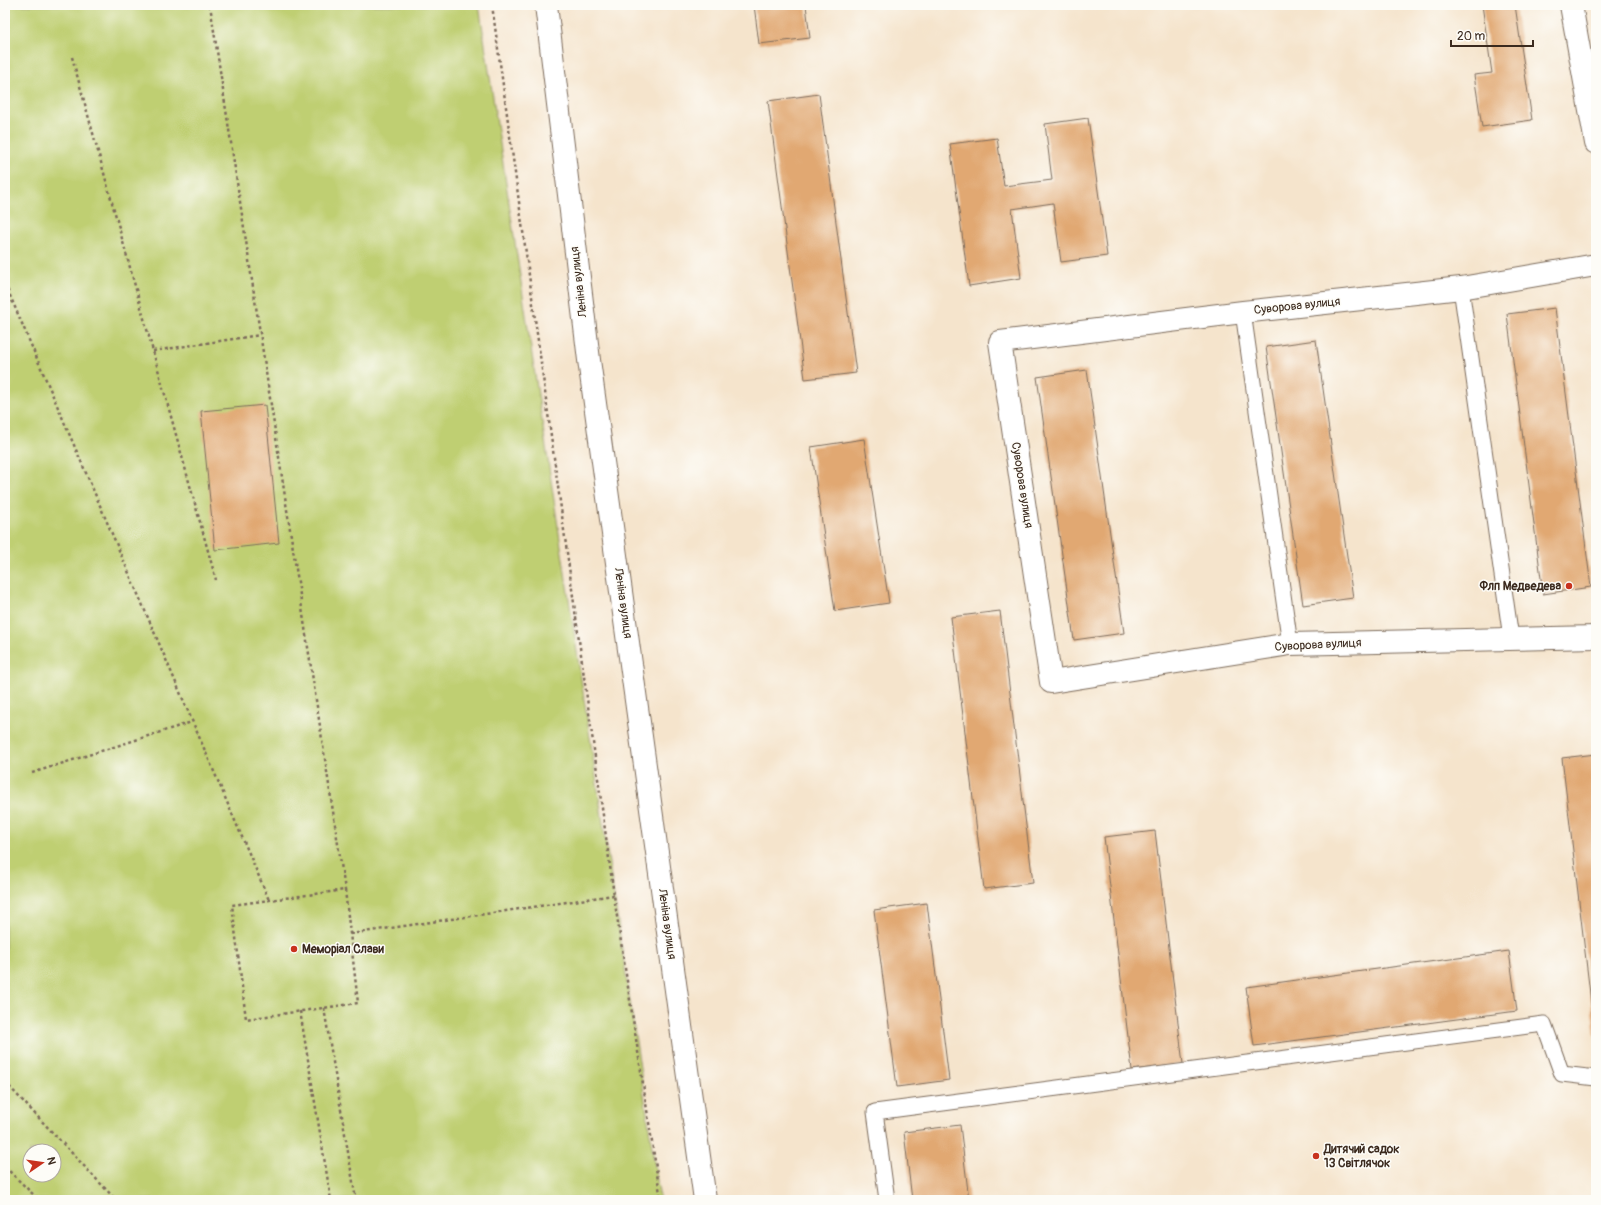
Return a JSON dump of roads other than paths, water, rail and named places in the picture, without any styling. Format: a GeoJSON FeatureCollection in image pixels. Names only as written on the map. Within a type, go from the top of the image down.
{"type":"FeatureCollection","features":[{"type":"Feature","properties":{"kind":"street","name":"Леніна вулиця"},"geometry":{"type":"LineString","coordinates":[[546,5],[589,360],[705,1200]]}},
{"type":"Feature","properties":{"kind":"street"},"geometry":{"type":"LineString","coordinates":[[1571,5],[1595,130]]}},
{"type":"Feature","properties":{"kind":"street","name":"Суворова вулиця"},"geometry":{"type":"LineString","coordinates":[[1596,265],[1461,288],[1243,312],[1000,342],[1052,682],[1290,644],[1596,637]]}},
{"type":"Feature","properties":{"kind":"lane"},"geometry":{"type":"LineString","coordinates":[[1461,288],[1511,638]]}},
{"type":"Feature","properties":{"kind":"lane"},"geometry":{"type":"LineString","coordinates":[[1243,312],[1290,644]]}},
{"type":"Feature","properties":{"kind":"lane"},"geometry":{"type":"LineString","coordinates":[[887,1200],[875,1112],[1544,1024],[1562,1074],[1596,1078]]}},
{"type":"Feature","properties":{"kind":"place","name":"Флп Медведева"},"geometry":{"type":"Point","coordinates":[1569,586]}},
{"type":"Feature","properties":{"kind":"place","name":"Меморіал Слави"},"geometry":{"type":"Point","coordinates":[294,949]}},
{"type":"Feature","properties":{"kind":"place","name":"Дитячий садок 13 Світлячок"},"geometry":{"type":"Point","coordinates":[1316,1156]}}]}
